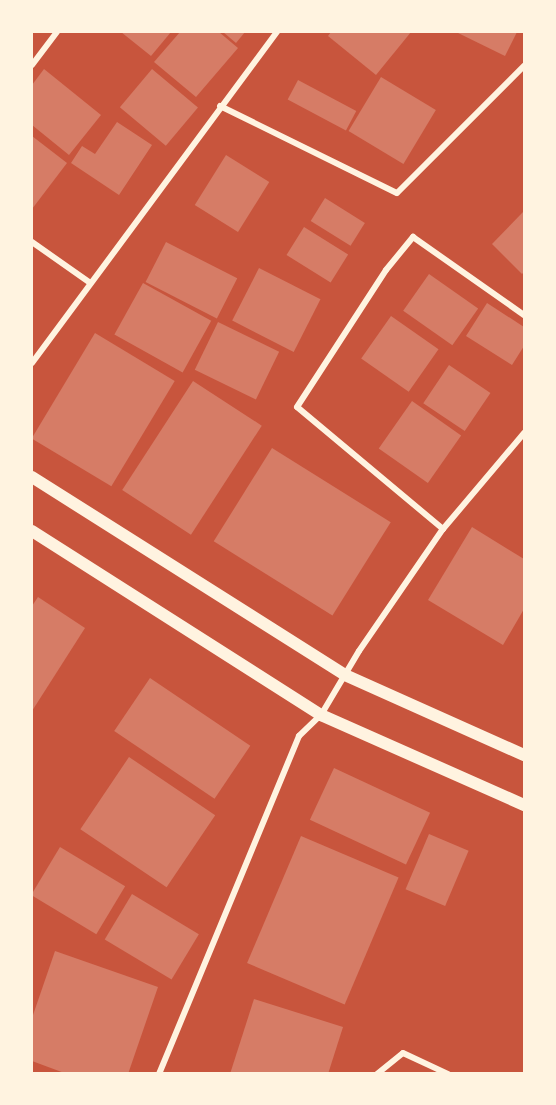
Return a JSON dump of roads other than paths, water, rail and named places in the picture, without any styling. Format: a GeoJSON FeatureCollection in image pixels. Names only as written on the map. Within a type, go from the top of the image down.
{"type":"FeatureCollection","features":[{"type":"Feature","properties":{"kind":"main road"},"geometry":{"type":"LineString","coordinates":[[32,477],[345,675],[525,754]]}},
{"type":"Feature","properties":{"kind":"main road"},"geometry":{"type":"LineString","coordinates":[[32,531],[321,715],[525,805]]}},
{"type":"Feature","properties":{"kind":"street"},"geometry":{"type":"LineString","coordinates":[[32,65],[57,32]]}},
{"type":"Feature","properties":{"kind":"street"},"geometry":{"type":"LineString","coordinates":[[32,363],[89,282],[277,32]]}},
{"type":"Feature","properties":{"kind":"street"},"geometry":{"type":"LineString","coordinates":[[220,106],[397,193],[525,66]]}},
{"type":"Feature","properties":{"kind":"street"},"geometry":{"type":"LineString","coordinates":[[443,530],[297,407],[386,270],[413,237],[525,315]]}},
{"type":"Feature","properties":{"kind":"street"},"geometry":{"type":"LineString","coordinates":[[32,242],[89,282]]}},
{"type":"Feature","properties":{"kind":"street"},"geometry":{"type":"LineString","coordinates":[[159,1074],[299,736],[321,715],[345,675],[443,530],[525,433]]}},
{"type":"Feature","properties":{"kind":"street"},"geometry":{"type":"LineString","coordinates":[[377,1074],[403,1053],[448,1074]]}}]}
